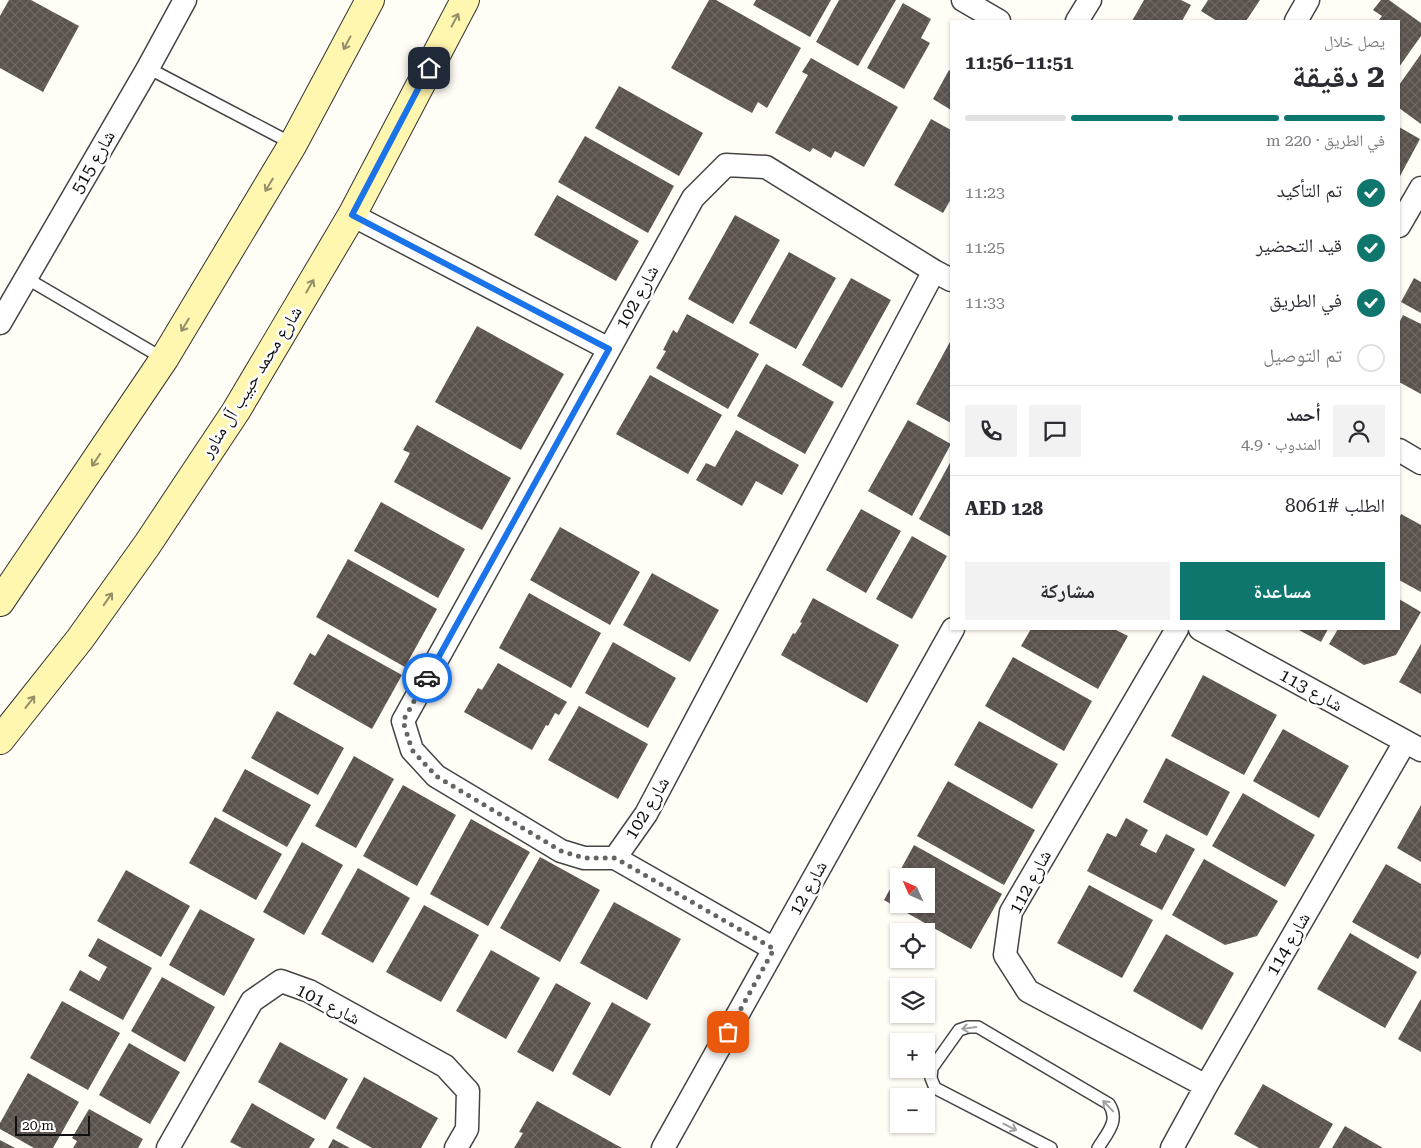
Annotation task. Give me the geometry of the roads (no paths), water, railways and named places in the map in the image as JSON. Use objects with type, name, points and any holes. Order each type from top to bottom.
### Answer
[{"type":"main road","points":[[0,602],[164,359],[293,144],[370,0]]},
{"type":"main road","name":"شارع محمد حبيب آل مناور","points":[[0,740],[80,639],[147,545],[236,411],[352,215],[465,0]]},
{"type":"street","name":"شارع 515","points":[[0,323],[148,68],[185,0]]},
{"type":"street","points":[[963,0],[997,20]]},
{"type":"street","points":[[1078,20],[1090,0]]},
{"type":"street","points":[[1297,20],[1308,0]]},
{"type":"street","name":"شارع 102","points":[[726,165],[766,167],[943,276],[646,814],[615,858],[584,858],[561,851],[436,776],[412,750],[403,721],[609,349],[693,198],[726,165]]},
{"type":"street","points":[[1400,224],[1421,188]]},
{"type":"street","points":[[352,215],[609,349]]},
{"type":"street","points":[[1400,451],[1421,462]]},
{"type":"street","name":"شارع 12","points":[[663,1148],[952,630]]},
{"type":"street","name":"شارع 112","points":[[1176,630],[1011,912],[1005,955],[1028,991],[1206,1086]]},
{"type":"street","name":"شارع 113","points":[[1202,630],[1413,746]]},
{"type":"street","name":"شارع 114","points":[[1172,1148],[1206,1086],[1413,746]]},
{"type":"street","points":[[615,858],[774,949]]},
{"type":"street","name":"شارع 101","points":[[168,1148],[252,1001],[282,981],[310,991],[445,1066],[468,1092],[467,1129],[456,1148]]},
{"type":"lane","points":[[148,68],[293,144]]},
{"type":"lane","points":[[26,278],[164,359]]},
{"type":"lane","points":[[1051,1148],[935,1088],[931,1078],[932,1068],[959,1030],[968,1027],[978,1027],[1110,1104],[1114,1112],[1114,1121],[1098,1148]]}]
